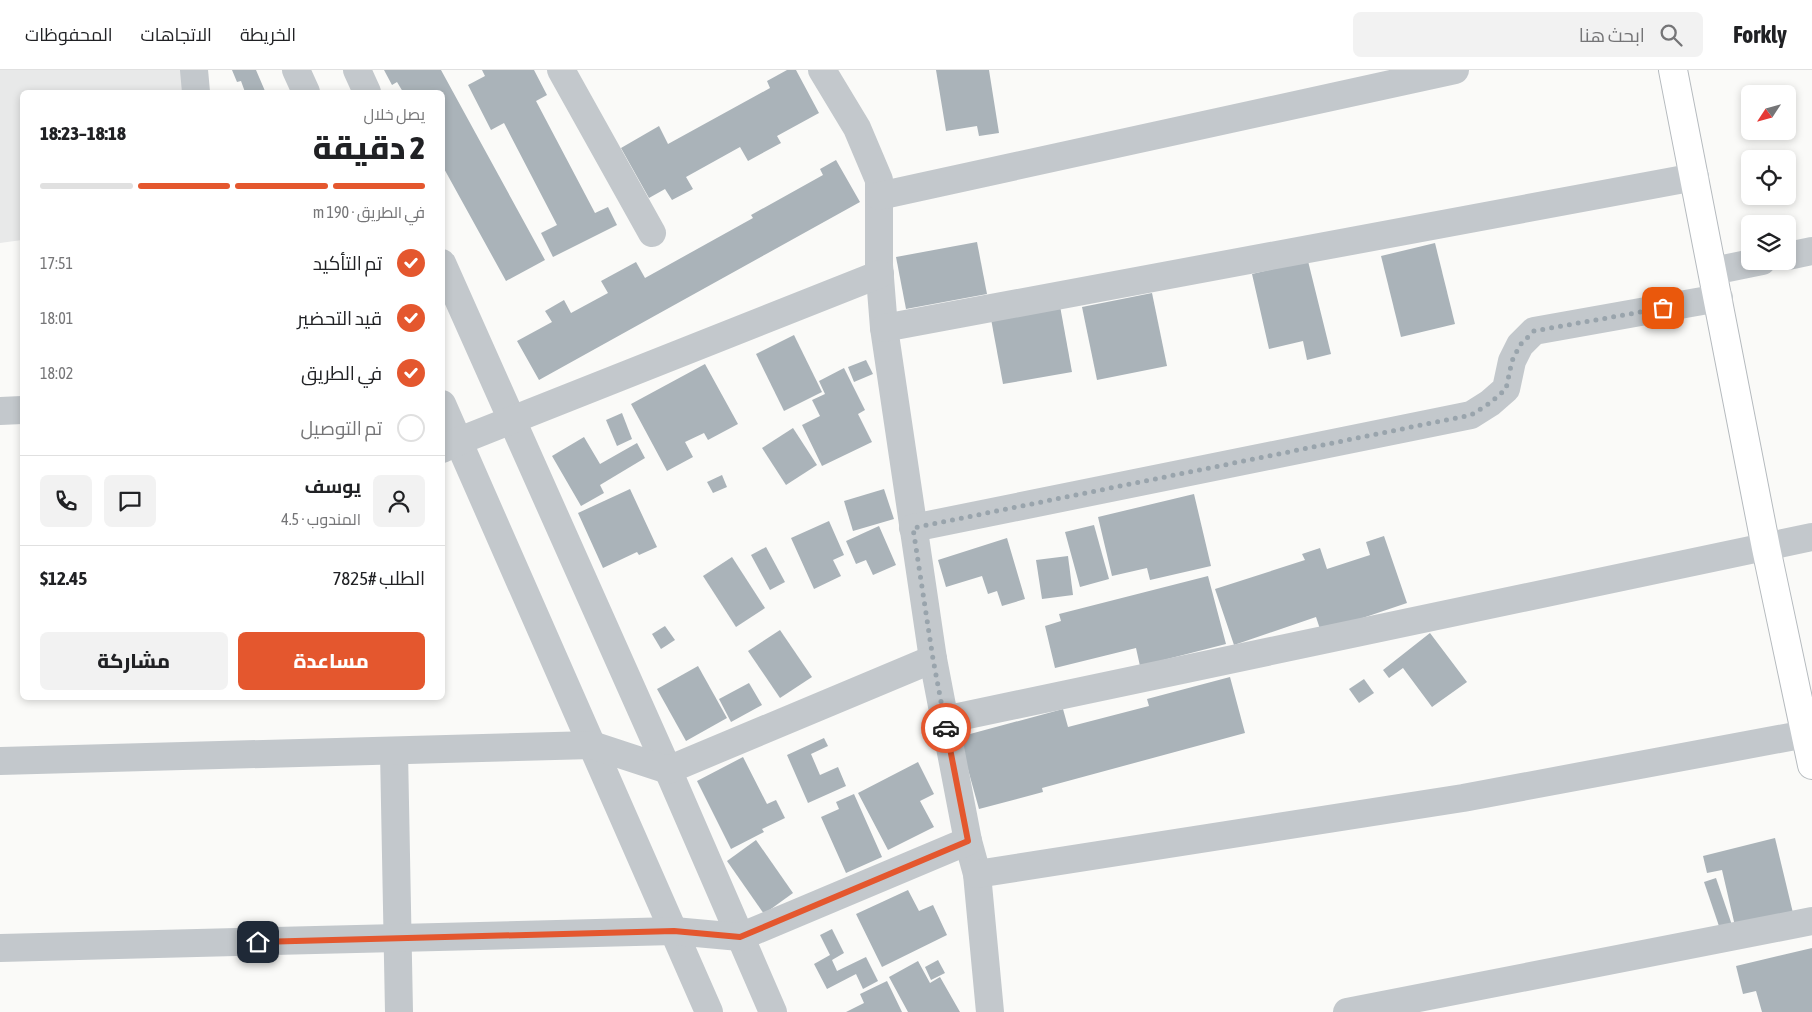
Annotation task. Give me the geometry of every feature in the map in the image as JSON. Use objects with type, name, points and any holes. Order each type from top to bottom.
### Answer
[{"type":"main road","points":[[1673,70],[1719,298],[1766,548],[1812,764]]},
{"type":"street","points":[[194,70],[196,90]]},
{"type":"street","points":[[296,70],[305,90]]},
{"type":"street","points":[[357,70],[366,90]]},
{"type":"street","points":[[560,70],[652,233]]},
{"type":"street","points":[[822,70],[857,128],[879,180],[880,274],[884,328],[933,659],[968,841],[977,874],[990,1012]]},
{"type":"street","points":[[879,196],[1456,70]]},
{"type":"street","points":[[884,328],[1695,177]]},
{"type":"street","points":[[1796,254],[1812,251]]},
{"type":"street","points":[[1713,271],[1741,265]]},
{"type":"street","points":[[445,270],[668,770],[773,1012]]},
{"type":"street","points":[[451,445],[880,274]]},
{"type":"street","points":[[913,528],[1471,415],[1490,403],[1506,389],[1512,361],[1520,345],[1534,331],[1719,298]]},
{"type":"street","points":[[0,411],[20,410]]},
{"type":"street","points":[[445,418],[451,445],[592,744],[709,1012]]},
{"type":"street","points":[[944,720],[1812,538]]},
{"type":"street","points":[[0,761],[592,744],[668,770],[933,659]]},
{"type":"street","points":[[977,874],[1462,798],[1806,734]]},
{"type":"street","points":[[394,751],[399,1012]]},
{"type":"street","points":[[0,948],[674,931],[740,937],[968,841]]},
{"type":"street","points":[[1347,1012],[1812,921]]},
{"type":"shaded area","points":[[0,70],[185,70],[188,90],[20,90],[20,240],[0,243]]},
{"type":"building","points":[[232,70],[256,70],[265,90],[244,90],[241,81],[237,82]]},
{"type":"building","points":[[384,70],[441,70],[545,260],[506,281],[445,170],[445,90],[402,90],[397,82],[392,85]]},
{"type":"building","points":[[482,70],[534,70],[547,95],[536,101],[595,213],[608,207],[617,225],[553,257],[541,233],[557,225],[504,123],[491,130],[468,85],[485,76]]},
{"type":"building","points":[[787,70],[796,70],[819,113],[777,136],[781,143],[748,161],[740,147],[686,177],[693,189],[672,200],[665,189],[649,198],[621,148],[659,126],[668,144],[770,88],[767,81]]},
{"type":"building","points":[[936,70],[989,70],[999,133],[979,136],[977,126],[946,131]]},
{"type":"building","points":[[836,160],[860,202],[539,380],[517,341],[552,322],[545,311],[564,300],[571,313],[608,293],[601,281],[636,262],[645,278],[753,218],[751,215],[823,175],[820,169]]},
{"type":"building","points":[[977,242],[987,294],[906,309],[896,257]]},
{"type":"building","points":[[1435,243],[1455,324],[1401,337],[1381,256]]},
{"type":"building","points":[[1308,261],[1331,354],[1307,360],[1303,341],[1269,349],[1252,274]]},
{"type":"building","points":[[1152,293],[1167,366],[1097,380],[1082,307]]},
{"type":"building","points":[[1060,306],[1072,372],[1003,384],[991,319]]},
{"type":"building","points":[[794,335],[822,392],[784,411],[756,354]]},
{"type":"building","points":[[866,360],[873,374],[854,382],[848,367]]},
{"type":"building","points":[[705,364],[738,424],[708,440],[704,433],[685,442],[693,457],[667,471],[631,404]]},
{"type":"building","points":[[844,368],[865,410],[858,414],[872,442],[822,466],[802,425],[820,416],[812,400],[825,394],[819,381]]},
{"type":"building","points":[[622,413],[632,439],[617,446],[606,420]]},
{"type":"building","points":[[793,428],[817,465],[786,485],[762,448]]},
{"type":"building","points":[[584,437],[600,464],[637,443],[645,458],[600,485],[604,493],[581,506],[552,456]]},
{"type":"building","points":[[722,475],[727,487],[713,493],[707,482]]},
{"type":"building","points":[[630,489],[657,547],[639,555],[637,552],[603,568],[578,513]]},
{"type":"building","points":[[884,489],[894,519],[853,531],[844,501]]},
{"type":"building","points":[[1194,494],[1211,566],[1150,580],[1147,568],[1112,576],[1098,517]]},
{"type":"building","points":[[829,521],[844,555],[833,560],[841,576],[814,589],[791,538]]},
{"type":"building","points":[[1094,525],[1109,579],[1080,587],[1065,532]]},
{"type":"building","points":[[879,526],[896,565],[873,575],[866,560],[856,564],[846,541]]},
{"type":"building","points":[[1384,536],[1407,603],[1321,632],[1316,617],[1234,645],[1215,589],[1305,560],[1302,554],[1320,548],[1327,569],[1370,555],[1366,542]]},
{"type":"building","points":[[1007,538],[1025,599],[1002,606],[997,591],[988,594],[982,576],[946,587],[938,560]]},
{"type":"building","points":[[766,547],[785,582],[770,590],[751,555]]},
{"type":"building","points":[[1068,556],[1073,595],[1042,599],[1036,560]]},
{"type":"building","points":[[732,557],[765,608],[736,627],[703,576]]},
{"type":"building","points":[[1208,576],[1226,644],[1140,666],[1136,648],[1055,668],[1045,626],[1061,621],[1059,614]]},
{"type":"building","points":[[665,626],[675,640],[661,649],[652,634]]},
{"type":"building","points":[[780,630],[812,677],[780,698],[748,651]]},
{"type":"building","points":[[1430,633],[1467,682],[1432,707],[1403,668],[1389,678],[1383,670]]},
{"type":"building","points":[[698,666],[727,718],[686,741],[657,689]]},
{"type":"building","points":[[1230,677],[1245,733],[1042,788],[1043,792],[979,809],[959,737],[1063,709],[1068,727],[1149,706],[1147,699]]},
{"type":"building","points":[[1364,679],[1374,693],[1359,703],[1349,689]]},
{"type":"building","points":[[749,683],[762,705],[731,722],[719,699]]},
{"type":"building","points":[[824,738],[828,746],[811,754],[820,775],[838,767],[846,786],[808,803],[787,755]]},
{"type":"building","points":[[743,757],[767,804],[776,800],[785,818],[762,829],[764,832],[731,849],[697,781]]},
{"type":"building","points":[[918,762],[934,794],[920,801],[934,827],[888,850],[858,793]]},
{"type":"building","points":[[854,794],[882,857],[846,873],[821,817],[839,809],[836,802]]},
{"type":"building","points":[[1775,838],[1793,913],[1735,926],[1722,870],[1707,873],[1703,856]]},
{"type":"building","points":[[756,840],[793,893],[764,914],[727,861]]},
{"type":"building","points":[[1716,878],[1733,928],[1721,932],[1704,882]]},
{"type":"building","points":[[908,890],[919,911],[933,905],[947,935],[882,967],[856,914]]},
{"type":"building","points":[[832,929],[844,953],[832,960],[837,971],[866,957],[878,981],[863,989],[856,974],[827,989],[814,964],[830,955],[820,935]]},
{"type":"building","points":[[1812,948],[1812,1012],[1762,1012],[1756,991],[1743,994],[1736,966]]},
{"type":"building","points":[[938,960],[945,973],[931,980],[925,967]]},
{"type":"building","points":[[918,961],[930,983],[940,977],[960,1012],[908,1012],[889,977]]},
{"type":"building","points":[[887,981],[902,1012],[846,1012],[864,1003],[860,994]]},
{"type":"way so far","points":[[946,728],[933,659],[913,528],[1471,415],[1490,403],[1506,389],[1512,361],[1520,345],[1534,331],[1663,308]]},
{"type":"route","points":[[258,942],[674,931],[740,937],[968,841],[946,728]]}]
